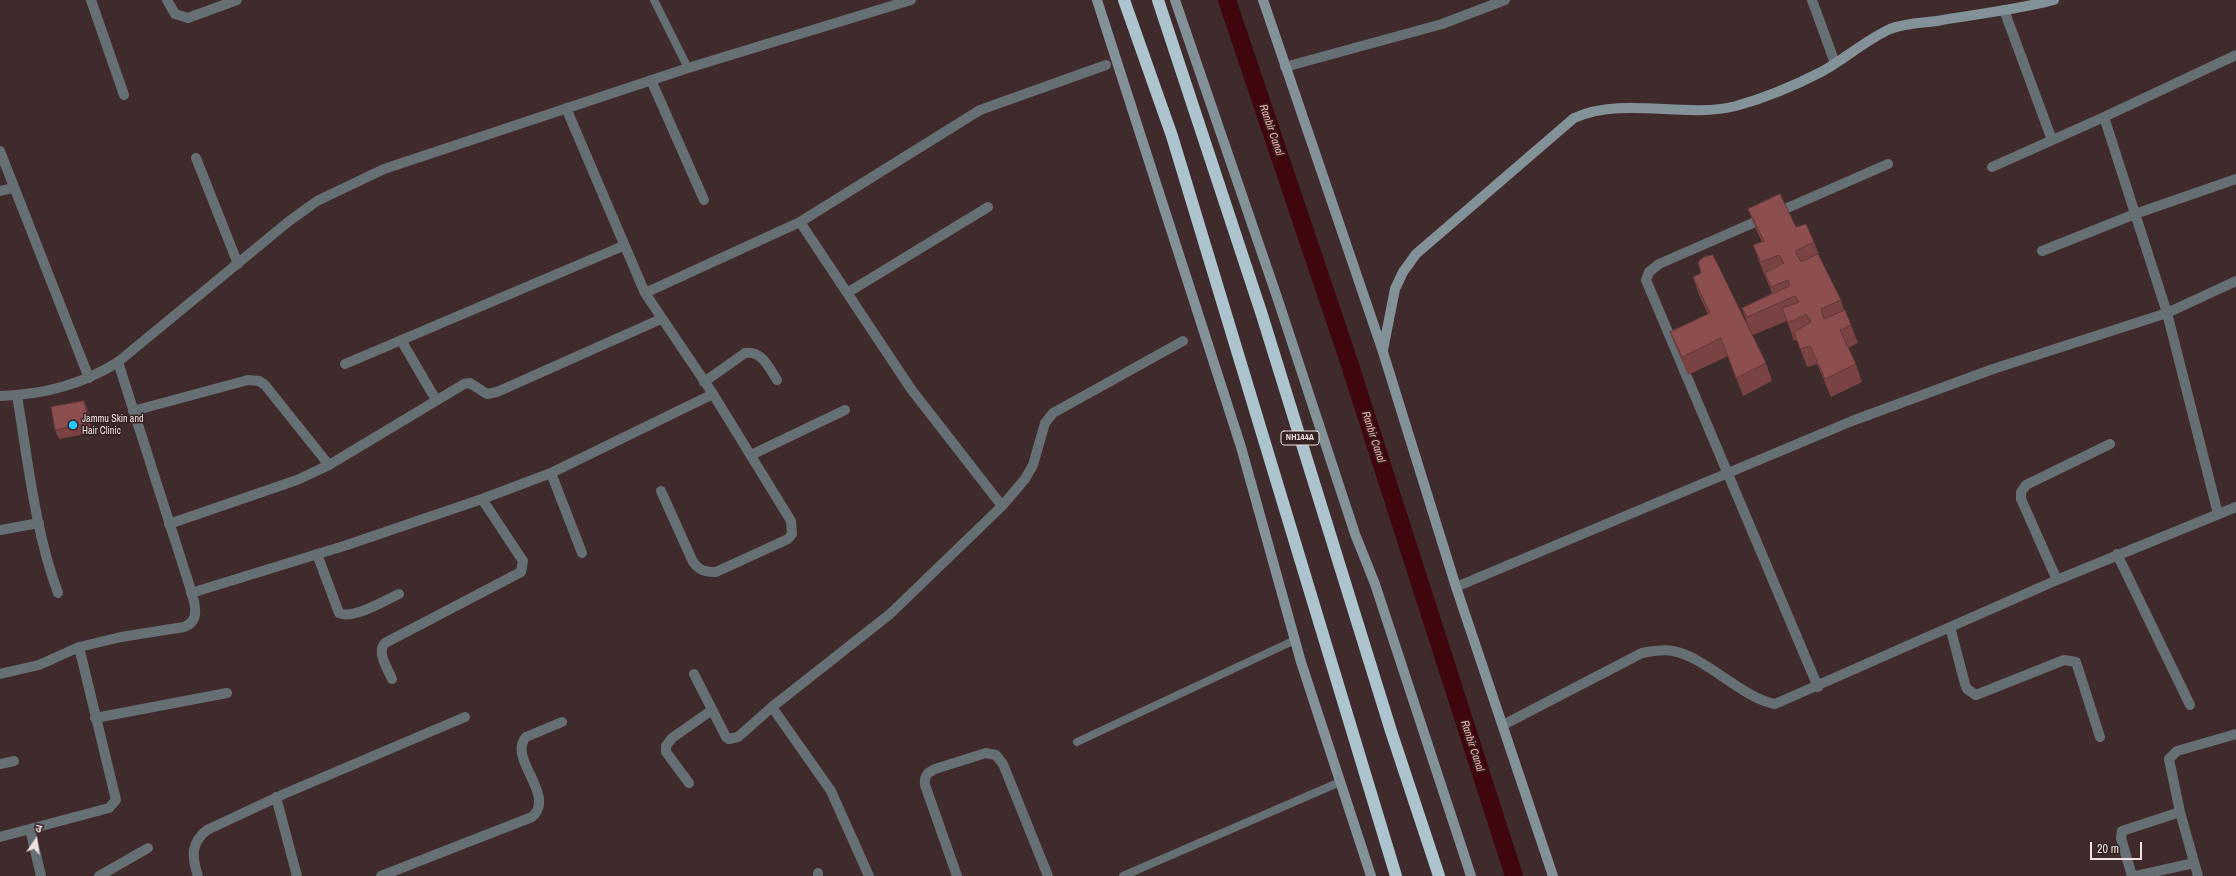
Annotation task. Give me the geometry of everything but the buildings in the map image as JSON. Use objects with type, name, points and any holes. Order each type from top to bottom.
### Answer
[{"type":"highway","points":[[1124,0],[1172,136],[1396,876]]},
{"type":"highway","name":"NH144A","points":[[1158,0],[1259,308],[1390,731],[1439,876]]},
{"type":"street","points":[[91,0],[124,95]]},
{"type":"street","points":[[167,0],[175,14],[188,18],[235,0]]},
{"type":"street","points":[[0,396],[16,396],[56,388],[89,378],[118,362],[317,201],[384,169],[688,68],[911,0]]},
{"type":"street","points":[[1097,0],[1241,447],[1295,640],[1371,876]]},
{"type":"street","points":[[1175,0],[1277,297],[1355,534],[1375,584],[1471,876]]},
{"type":"street","points":[[1263,0],[1382,352],[1456,587],[1553,876]]},
{"type":"street","points":[[1286,67],[1442,24],[1505,0]]},
{"type":"street","points":[[1812,0],[1835,63]]},
{"type":"street","points":[[1382,352],[1395,289],[1403,272],[1416,254],[1574,118],[1591,110],[1609,108],[1703,110],[1734,106],[1759,99],[1823,71],[1870,40],[1906,24],[2004,10],[2026,3],[2054,0]]},
{"type":"street","points":[[2004,10],[2052,140]]},
{"type":"street","points":[[1992,167],[2104,118],[2236,54]]},
{"type":"street","points":[[645,293],[800,222],[980,110],[1106,65]]},
{"type":"street","points":[[651,80],[704,200]]},
{"type":"street","points":[[566,108],[623,246],[645,293],[661,319],[713,394],[791,521],[792,534],[788,540],[716,572],[705,572],[698,569],[693,562],[661,491]]},
{"type":"street","points":[[2104,118],[2167,313],[2218,514]]},
{"type":"street","points":[[0,151],[13,188],[89,378]]},
{"type":"street","points":[[196,158],[238,264]]},
{"type":"street","points":[[1818,687],[1729,473],[1648,288],[1647,275],[1659,264],[1888,164]]},
{"type":"street","points":[[2042,251],[2135,214],[2236,179]]},
{"type":"street","points":[[0,191],[13,188]]},
{"type":"street","points":[[846,293],[988,206]]},
{"type":"street","points":[[800,222],[911,389],[1002,506]]},
{"type":"street","points":[[345,364],[623,246]]},
{"type":"street","points":[[1456,587],[1852,421],[1993,369],[2167,313],[2236,281]]},
{"type":"street","points":[[169,524],[297,480],[329,465],[436,400],[467,383],[487,394],[497,392],[661,319]]},
{"type":"street","points":[[401,340],[436,400]]},
{"type":"street","points":[[694,674],[726,737],[729,739],[738,737],[772,707],[890,614],[1002,506],[1026,480],[1033,465],[1045,423],[1053,414],[1183,342]]},
{"type":"street","points":[[704,382],[745,353],[751,352],[762,357],[777,380]]},
{"type":"street","points":[[0,674],[39,665],[78,647],[189,625],[195,618],[196,612],[191,593],[118,362]]},
{"type":"street","points":[[133,411],[248,380],[260,381],[265,385],[329,465]]},
{"type":"street","points":[[191,593],[317,554],[482,499],[551,473],[713,394]]},
{"type":"street","points":[[16,396],[39,523],[52,576],[58,593]]},
{"type":"street","points":[[750,455],[845,410]]},
{"type":"street","points":[[2057,580],[2021,499],[2021,492],[2026,485],[2110,444]]},
{"type":"street","points":[[551,473],[582,553]]},
{"type":"street","points":[[392,678],[381,649],[385,643],[521,572],[523,560],[482,499]]},
{"type":"street","points":[[1503,725],[1642,653],[1658,650],[1673,651],[1691,658],[1766,702],[1776,704],[1818,687],[2117,554],[2236,507]]},
{"type":"street","points":[[0,530],[39,523]]},
{"type":"street","points":[[317,554],[339,613],[343,615],[353,615],[399,594]]},
{"type":"street","points":[[2117,554],[2190,705]]},
{"type":"street","points":[[1950,628],[1965,684],[1967,689],[1976,695],[2064,660],[2076,662],[2100,738]]},
{"type":"street","points":[[0,837],[109,808],[113,805],[116,796],[78,647]]},
{"type":"street","points":[[95,718],[227,693]]},
{"type":"street","points":[[772,707],[831,790],[870,876]]},
{"type":"street","points":[[689,783],[666,752],[666,746],[672,738],[712,710]]},
{"type":"street","points":[[198,876],[193,859],[194,848],[201,835],[276,798],[465,717]]},
{"type":"street","points":[[387,875],[497,832],[532,817],[538,812],[540,801],[522,751],[522,741],[526,737],[562,722]]},
{"type":"street","points":[[2198,876],[2180,812],[2169,764],[2171,755],[2177,751],[2236,734]]},
{"type":"street","points":[[958,876],[925,785],[925,778],[928,773],[935,769],[986,753],[996,755],[1003,764],[1048,876]]},
{"type":"street","points":[[0,764],[14,761]]},
{"type":"street","points":[[276,798],[297,876]]},
{"type":"street","points":[[2132,876],[2121,838],[2122,832],[2180,812]]},
{"type":"street","points":[[30,829],[42,876]]},
{"type":"street","points":[[99,876],[148,848]]},
{"type":"street","points":[[2136,876],[2194,863]]},
{"type":"lane","points":[[654,0],[688,68]]},
{"type":"lane","points":[[1077,742],[1295,640]]},
{"type":"lane","points":[[1122,876],[1340,782]]},
{"type":"waterway","name":"Ranbir Canal","points":[[1227,0],[1347,356],[1514,876]]},
{"type":"place","name":"Jammu Skin and Hair Clinic","points":[[73,425]]}]
